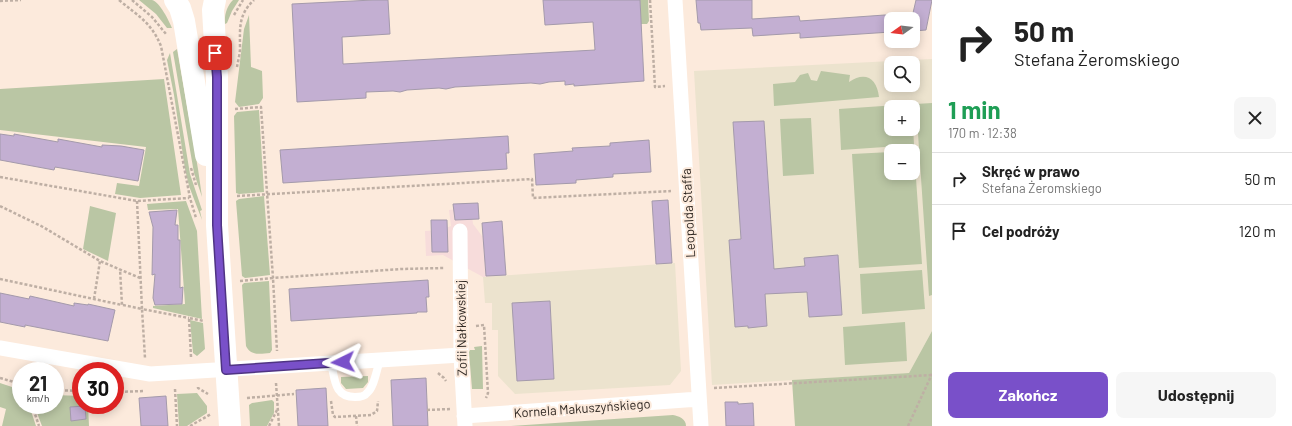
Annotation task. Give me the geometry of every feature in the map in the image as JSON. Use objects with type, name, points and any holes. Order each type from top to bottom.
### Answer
[{"type":"main road","points":[[175,0],[188,4],[202,3],[211,0]]},
{"type":"main road","points":[[175,0],[180,8],[184,21],[217,225]]},
{"type":"main road","points":[[214,0],[212,10],[217,77],[217,225],[230,426]]},
{"type":"street","name":"Leopolda Staffa","points":[[675,0],[701,426]]},
{"type":"street","name":"Zofii Nałkowskiej","points":[[460,231],[460,417]]},
{"type":"street","points":[[0,348],[150,374],[461,355]]},
{"type":"street","name":"Kornela Makuszyńskiego","points":[[460,417],[699,399]]},
{"type":"lane","points":[[331,363],[336,386],[341,394],[349,397],[367,394],[372,386],[380,360]]},
{"type":"path","points":[[0,1],[21,0]]},
{"type":"path","points":[[119,0],[149,25],[161,46],[190,198],[196,218]]},
{"type":"path","points":[[132,0],[152,17],[165,33]]},
{"type":"path","points":[[232,20],[243,0]]},
{"type":"path","points":[[650,0],[655,87],[668,86]]},
{"type":"path","points":[[231,110],[261,106],[277,355]]},
{"type":"path","points":[[0,177],[137,201],[190,198]]},
{"type":"path","points":[[234,196],[532,179],[533,198],[675,190]]},
{"type":"path","points":[[137,201],[145,358]]},
{"type":"path","points":[[0,206],[43,227],[100,261],[140,278]]},
{"type":"path","points":[[94,299],[100,261]]},
{"type":"path","points":[[239,281],[401,269],[449,268]]},
{"type":"path","points":[[120,269],[122,305]]},
{"type":"path","points":[[0,279],[204,321]]},
{"type":"path","points":[[204,314],[205,328]]},
{"type":"path","points":[[189,318],[191,359]]},
{"type":"path","points":[[709,388],[932,374]]},
{"type":"path","points":[[908,426],[910,417],[932,374]]},
{"type":"path","points":[[0,378],[12,381]]},
{"type":"path","points":[[276,378],[279,426]]},
{"type":"path","points":[[198,380],[198,388],[210,396]]},
{"type":"path","points":[[175,389],[177,426]]},
{"type":"path","points":[[242,398],[294,394]]},
{"type":"path","points":[[269,426],[278,409]]},
{"type":"path","points":[[427,410],[460,417]]},
{"type":"path","points":[[190,426],[212,413]]},
{"type":"path","points":[[35,414],[39,426]]},
{"type":"path","points":[[356,416],[357,426]]},
{"type":"shaded area","points":[[932,59],[932,331],[909,373],[712,385],[694,71],[884,61],[884,92],[920,92],[920,60]]},
{"type":"shaded area","points":[[471,208],[473,224],[482,236],[504,236],[505,277],[483,277],[443,255],[426,256],[425,231],[441,230],[451,226],[449,210]]},
{"type":"shaded area","points":[[675,263],[681,371],[670,385],[515,394],[498,376],[498,330],[492,330],[492,303],[485,303],[483,277]]},
{"type":"green space","points":[[139,0],[155,1],[164,12],[172,28],[167,28],[156,14]]},
{"type":"green space","points":[[233,0],[239,0],[227,23],[225,24],[226,11]]},
{"type":"green space","points":[[640,0],[648,0],[649,21],[647,24],[641,24]]},
{"type":"green space","points":[[249,15],[251,67],[262,71],[263,98],[259,104],[239,107],[235,102],[244,29]]},
{"type":"green space","points":[[177,49],[202,197],[194,173],[173,52]]},
{"type":"green space","points":[[170,53],[190,174],[202,210],[200,211],[202,220],[189,186],[185,169],[174,95],[167,60]]},
{"type":"green space","points":[[821,71],[850,75],[849,82],[860,77],[869,78],[876,85],[879,97],[774,106],[773,84],[795,82],[800,75],[808,73],[811,80],[817,81]]},
{"type":"green space","points":[[164,79],[181,195],[140,198],[115,194],[117,183],[139,186],[146,147],[0,130],[0,89]]},
{"type":"green space","points":[[932,103],[932,295],[929,296],[920,144],[919,144],[918,136],[920,136],[920,104]]},
{"type":"green space","points":[[884,106],[884,136],[914,136],[914,144],[884,144],[884,147],[841,150],[839,109]]},
{"type":"green space","points":[[259,110],[264,192],[239,194],[236,193],[234,116],[237,112]]},
{"type":"green space","points":[[811,118],[814,174],[783,176],[780,119]]},
{"type":"green space","points":[[884,152],[884,180],[916,180],[922,264],[859,268],[852,154]]},
{"type":"green space","points":[[264,196],[270,275],[245,278],[242,276],[236,201],[239,199]]},
{"type":"green space","points":[[186,201],[197,231],[202,319],[153,308],[153,306],[185,304],[178,209],[148,210],[147,204]]},
{"type":"green space","points":[[90,206],[116,213],[108,261],[83,249]]},
{"type":"green space","points":[[922,270],[925,309],[862,314],[860,274]]},
{"type":"green space","points":[[269,281],[272,350],[270,353],[256,354],[250,351],[246,346],[242,285],[244,283]]},
{"type":"green space","points":[[190,320],[203,323],[205,349],[197,356],[193,353]]},
{"type":"green space","points":[[905,322],[907,361],[845,365],[843,327]]},
{"type":"green space","points":[[932,331],[932,426],[795,426],[792,380],[909,373]]},
{"type":"green space","points":[[482,346],[483,389],[472,389],[469,352],[470,350],[475,350],[474,347]]},
{"type":"green space","points":[[368,376],[368,382],[363,388],[346,389],[341,383],[341,377]]},
{"type":"green space","points":[[0,383],[12,387],[12,414],[32,414],[36,426],[2,426],[6,409],[0,407]]},
{"type":"green space","points":[[197,393],[207,406],[207,413],[187,426],[179,426],[177,394]]},
{"type":"green space","points":[[64,395],[72,396],[72,414],[88,414],[89,426],[42,426],[37,414],[64,414]]},
{"type":"green space","points":[[272,400],[274,402],[274,413],[267,426],[250,426],[249,405],[252,403]]},
{"type":"green space","points":[[673,415],[682,418],[685,421],[686,426],[511,426]]},
{"type":"building","points":[[388,0],[390,34],[342,37],[343,64],[595,50],[593,22],[545,25],[543,0],[640,0],[644,81],[574,86],[574,84],[565,85],[565,81],[540,84],[531,83],[407,90],[400,92],[366,92],[366,98],[297,102],[292,4]]},
{"type":"building","points":[[696,0],[752,0],[752,19],[799,16],[800,21],[884,15],[884,32],[800,38],[800,33],[753,36],[752,28],[701,30],[700,23],[698,23]]},
{"type":"building","points":[[916,0],[932,0],[926,30],[920,30],[920,12],[913,12]]},
{"type":"building","points":[[764,121],[774,269],[805,266],[804,258],[838,255],[842,315],[809,317],[807,292],[765,294],[767,326],[748,328],[748,326],[735,327],[729,240],[741,239],[733,122]]},
{"type":"building","points":[[0,134],[14,136],[14,134],[58,142],[58,139],[102,147],[102,145],[121,146],[144,150],[138,181],[55,167],[54,170],[0,160]]},
{"type":"building","points":[[508,136],[509,153],[506,153],[507,169],[283,183],[280,150]]},
{"type":"building","points":[[649,140],[651,172],[613,174],[613,177],[576,180],[576,183],[536,185],[534,154],[573,151],[572,148],[610,146],[610,143]]},
{"type":"building","points":[[668,200],[672,263],[656,264],[652,201]]},
{"type":"building","points":[[478,203],[479,219],[455,220],[453,204]]},
{"type":"building","points":[[177,210],[175,225],[178,225],[178,240],[180,240],[180,288],[183,287],[182,304],[155,305],[153,298],[155,274],[152,275],[153,227],[149,212]]},
{"type":"building","points":[[431,220],[447,220],[448,252],[432,252]]},
{"type":"building","points":[[502,221],[506,275],[486,276],[482,223]]},
{"type":"building","points":[[428,280],[429,297],[426,297],[427,312],[291,321],[289,289]]},
{"type":"building","points":[[0,293],[29,299],[30,296],[74,306],[74,303],[88,304],[115,310],[108,341],[25,325],[25,327],[0,322]]},
{"type":"building","points":[[550,301],[554,379],[517,381],[512,303]]},
{"type":"building","points":[[426,378],[428,426],[393,426],[391,380]]},
{"type":"building","points":[[326,388],[328,426],[298,426],[296,390]]},
{"type":"building","points":[[166,396],[168,426],[141,426],[139,398]]},
{"type":"building","points":[[725,402],[738,402],[738,404],[753,403],[754,426],[726,426]]},
{"type":"building","points":[[70,407],[72,407],[72,414],[86,414],[86,419],[71,421]]},
{"type":"route","points":[[215,53],[217,77],[217,225],[226,370],[343,362]]}]
